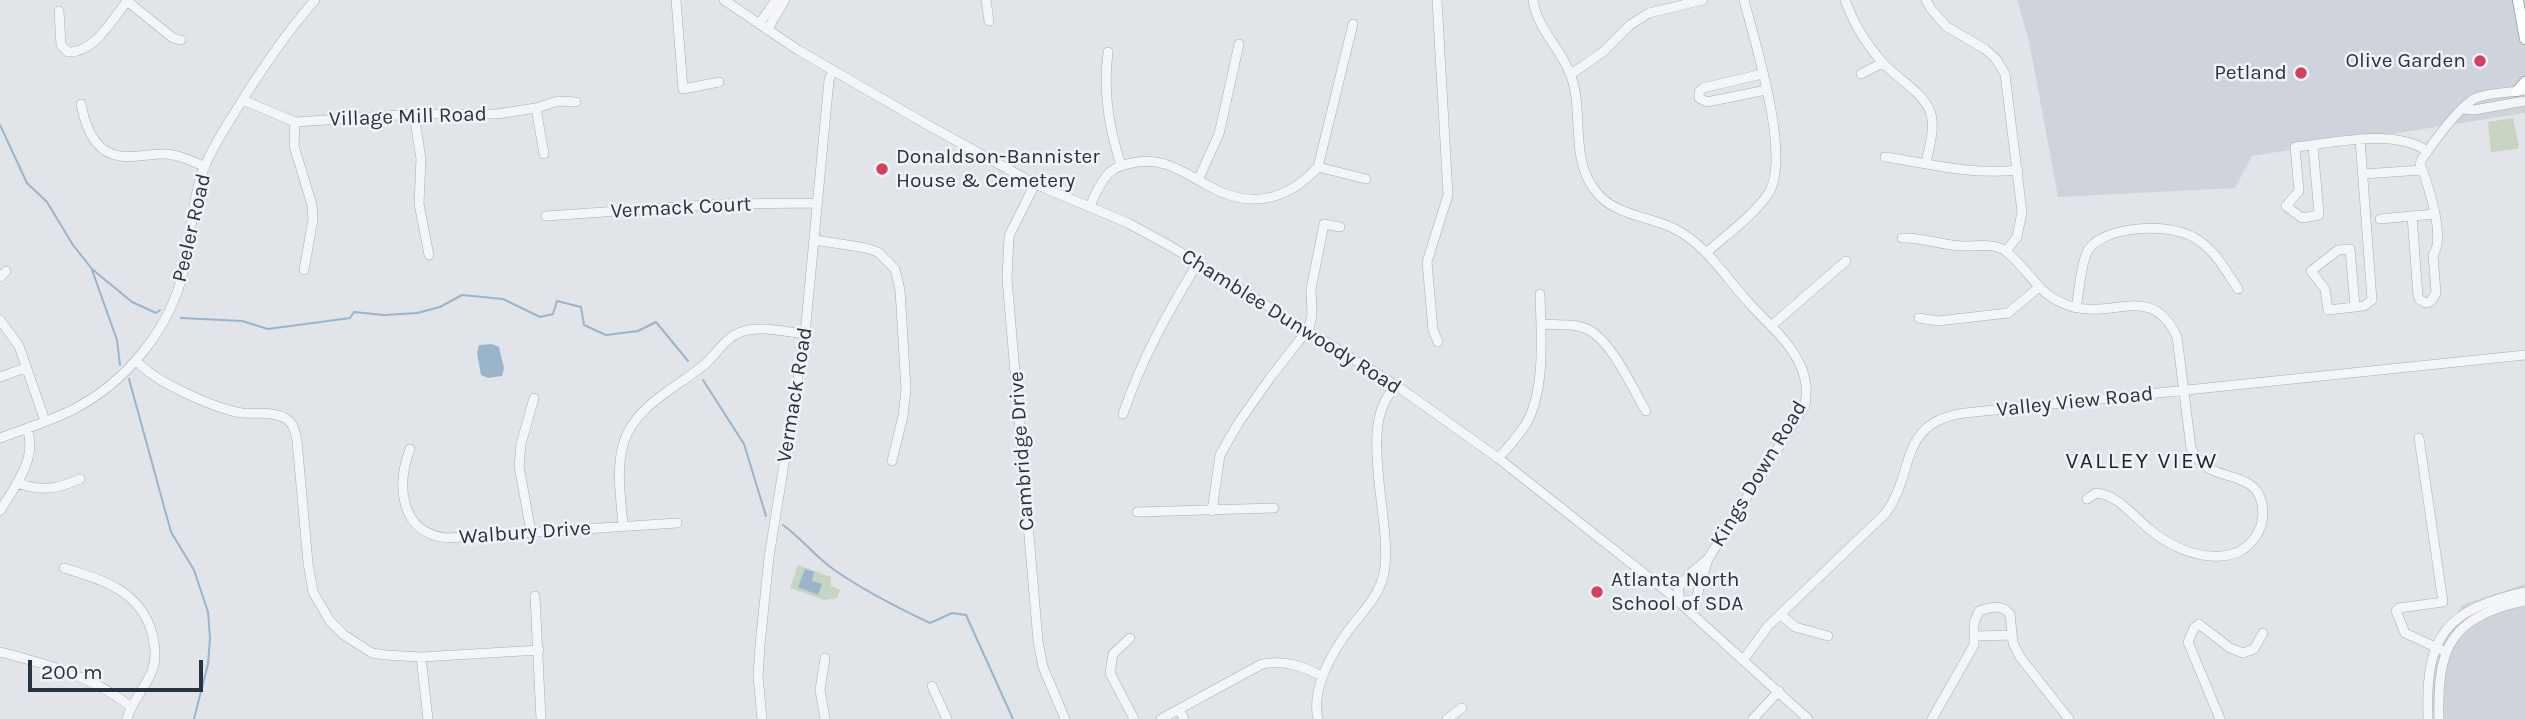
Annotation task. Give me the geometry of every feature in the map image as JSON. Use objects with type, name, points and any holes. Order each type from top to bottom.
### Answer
[{"type":"main road","points":[[2518,0],[2525,39]]},
{"type":"street","name":"Peeler Road","points":[[0,438],[74,409],[114,382],[136,360],[164,320],[180,286],[194,201],[205,167],[243,100],[283,40],[315,0]]},
{"type":"street","points":[[676,0],[683,89],[719,82]]},
{"type":"street","name":"Chamblee Dunwoody Road","points":[[724,0],[833,71],[1035,184],[1134,227],[1397,386],[1498,458],[1680,602],[1808,719]]},
{"type":"street","points":[[763,27],[776,0]]},
{"type":"street","points":[[763,27],[785,0]]},
{"type":"street","points":[[986,0],[989,21]]},
{"type":"street","points":[[1437,0],[1448,195],[1427,262],[1433,330],[1438,342]]},
{"type":"street","name":"Kings Down Road","points":[[1533,0],[1536,17],[1571,74],[1578,107],[1580,153],[1594,190],[1621,212],[1674,228],[1706,253],[1785,339],[1801,366],[1807,390],[1805,405],[1708,559],[1696,599],[1680,602],[1678,588],[1708,559]]},
{"type":"street","points":[[1571,74],[1603,52],[1630,25],[1649,13],[1703,0]]},
{"type":"street","points":[[1706,253],[1762,202],[1770,191],[1777,167],[1777,151],[1766,90],[1744,0]]},
{"type":"street","points":[[1845,0],[1867,42],[1882,62],[1925,103],[1931,115],[1932,133],[1926,163]]},
{"type":"street","points":[[1926,0],[1947,27],[1985,49],[1996,59],[2005,74],[2022,212],[2017,237],[2006,251]]},
{"type":"street","points":[[60,10],[61,45],[68,52],[87,48],[127,1],[173,38],[181,40]]},
{"type":"street","points":[[1090,206],[1110,171],[1121,165],[1144,160],[1163,162],[1226,194],[1264,199],[1290,191],[1305,182],[1318,167],[1353,24]]},
{"type":"street","points":[[1198,180],[1219,134],[1239,44]]},
{"type":"street","points":[[1108,52],[1106,70],[1110,134],[1121,165]]},
{"type":"street","points":[[1861,74],[1882,62]]},
{"type":"street","name":"Vermack Road","points":[[762,719],[758,676],[765,595],[805,334],[829,80],[833,71]]},
{"type":"street","points":[[1762,74],[1703,88],[1699,92],[1699,98],[1706,102],[1766,90]]},
{"type":"street","points":[[2412,216],[2418,296],[2426,303],[2431,302],[2436,293],[2433,255],[2438,249],[2435,214],[2422,170],[2422,159],[2464,109],[2477,98],[2523,88]]},
{"type":"street","name":"Village Mill Road","points":[[243,100],[295,122],[414,114],[497,114],[536,108],[558,101],[576,102]]},
{"type":"street","points":[[2464,109],[2474,110],[2525,101]]},
{"type":"street","points":[[81,104],[88,132],[108,152],[118,156],[165,154],[205,167]]},
{"type":"street","points":[[536,108],[544,153]]},
{"type":"street","points":[[414,114],[421,159],[419,204],[429,255]]},
{"type":"street","points":[[295,122],[294,146],[312,205],[313,219],[304,270]]},
{"type":"street","points":[[2313,145],[2319,215],[2302,218],[2286,206],[2299,191],[2295,147],[2360,139],[2412,141],[2427,151]]},
{"type":"street","points":[[2355,307],[2350,249],[2338,250],[2311,271],[2325,289],[2328,310],[2355,307],[2369,304],[2374,296],[2360,139]]},
{"type":"street","points":[[1885,157],[1960,171],[1988,173],[2018,170]]},
{"type":"street","points":[[1318,167],[1366,179]]},
{"type":"street","points":[[2363,174],[2422,170]]},
{"type":"street","name":"Cambridge Drive","points":[[1035,184],[1009,236],[1007,279],[1038,641],[1043,667],[1065,719]]},
{"type":"street","name":"Vermack Court","points":[[546,216],[721,204],[817,203]]},
{"type":"street","points":[[2380,219],[2435,214]]},
{"type":"street","points":[[1212,511],[1220,456],[1239,422],[1309,328],[1312,315],[1311,289],[1324,224],[1340,227]]},
{"type":"street","points":[[2076,308],[2086,253],[2095,241],[2108,234],[2127,230],[2166,229],[2194,237],[2217,258],[2238,289]]},
{"type":"street","points":[[1902,238],[1915,237],[1961,246],[1993,246],[2006,251],[2038,288],[2057,301],[2076,308],[2143,305],[2158,311],[2170,323],[2176,337],[2191,448],[2197,459],[2210,469],[2245,482],[2258,491],[2263,517],[2260,530],[2248,547],[2231,555],[2209,557],[2192,554],[2159,537],[2116,500],[2103,493],[2096,493],[2087,499]]},
{"type":"street","points":[[815,240],[878,252],[895,269],[898,278],[906,389],[903,416],[892,461]]},
{"type":"street","points":[[1771,326],[1846,261]]},
{"type":"street","points":[[1123,414],[1139,367],[1154,335],[1197,264]]},
{"type":"street","points":[[1919,318],[1938,321],[2008,313],[2038,288]]},
{"type":"street","points":[[1498,458],[1526,423],[1535,402],[1538,389],[1540,294]]},
{"type":"street","points":[[0,320],[19,346],[45,421]]},
{"type":"street","points":[[1541,324],[1578,327],[1589,330],[1601,339],[1646,411]]},
{"type":"street","points":[[623,526],[620,467],[623,444],[635,420],[656,399],[684,382],[709,361],[719,347],[733,336],[752,330],[805,334]]},
{"type":"street","name":"Valley View Road","points":[[1744,659],[1762,632],[1886,513],[1896,495],[1919,435],[1933,422],[1965,414],[2525,355]]},
{"type":"street","points":[[136,360],[178,389],[205,402],[243,413],[284,417],[292,423],[297,441],[313,592],[319,606],[344,635],[372,653],[421,657],[539,649]]},
{"type":"street","points":[[0,377],[25,368]]},
{"type":"street","points":[[1318,719],[1315,708],[1316,693],[1322,677],[1347,632],[1374,598],[1383,574],[1384,537],[1377,436],[1380,417],[1390,392],[1397,386]]},
{"type":"street","points":[[531,532],[519,466],[521,444],[534,398]]},
{"type":"street","points":[[0,511],[17,483],[30,451],[31,439],[27,428]]},
{"type":"street","points":[[2418,438],[2443,601],[2396,611],[2405,633],[2446,652]]},
{"type":"street","name":"Walbury Drive","points":[[410,449],[403,467],[409,517],[418,529],[434,537],[677,523]]},
{"type":"street","points":[[17,483],[36,490],[58,488],[80,479]]},
{"type":"street","points":[[1137,512],[1274,508]]},
{"type":"street","points":[[64,569],[106,581],[135,600],[145,614],[155,646],[155,658],[127,719]]},
{"type":"street","points":[[2428,719],[2427,692],[2434,648],[2448,627],[2469,611],[2491,601],[2525,592]]},
{"type":"street","points":[[535,596],[541,719]]},
{"type":"street","points":[[2439,719],[2441,673],[2446,652],[2464,626],[2477,616],[2525,601]]},
{"type":"street","points":[[1932,719],[1974,645],[1974,623],[1979,611],[1995,607],[2010,614],[2013,643],[2069,719]]},
{"type":"street","points":[[1780,614],[1795,627],[1828,636]]},
{"type":"street","points":[[2220,719],[2188,642],[2194,628],[2199,624],[2230,648],[2243,653],[2254,649],[2263,633]]},
{"type":"street","points":[[1975,636],[2012,635]]},
{"type":"street","points":[[1130,638],[1113,654],[1110,673],[1134,719]]},
{"type":"street","points":[[0,652],[50,665],[100,686],[131,707]]},
{"type":"street","points":[[421,657],[428,719]]},
{"type":"street","points":[[825,658],[820,690],[825,719]]},
{"type":"street","points":[[1161,719],[1262,664],[1274,662],[1300,665],[1322,677]]},
{"type":"street","points":[[932,686],[947,719]]},
{"type":"street","points":[[1753,719],[1779,691]]},
{"type":"street","points":[[1447,719],[1462,708]]},
{"type":"street","points":[[1179,709],[1184,719]]},
{"type":"shaded area","points":[[2017,0],[2525,0],[2525,113],[2252,156],[2235,188],[2058,197],[2029,41]]},
{"type":"shaded area","points":[[2525,584],[2525,719],[2426,719],[2435,657],[2462,605]]},
{"type":"green space","points":[[2513,118],[2519,147],[2491,152],[2488,122]]},
{"type":"green space","points":[[798,565],[831,577],[831,586],[840,590],[837,598],[824,600],[790,588]]},
{"type":"water","points":[[492,344],[499,347],[504,368],[502,376],[488,378],[481,375],[477,354],[479,345]]},
{"type":"water","points":[[805,569],[814,572],[812,581],[822,584],[818,595],[798,587]]},
{"type":"waterway","points":[[0,125],[27,183],[47,202],[73,245],[92,269],[132,302],[156,313],[160,310]]},
{"type":"waterway","points":[[92,270],[117,340],[120,365]]},
{"type":"waterway","points":[[181,318],[242,321],[268,329],[350,318],[354,312],[384,315],[417,313],[440,307],[462,295],[503,299],[540,317],[553,314],[557,301],[581,307],[584,325],[606,335],[638,331],[656,322],[688,361]]},
{"type":"waterway","points":[[129,379],[171,532],[194,570],[208,612],[208,664],[194,719]]},
{"type":"waterway","points":[[703,380],[744,444],[766,516]]},
{"type":"waterway","points":[[783,525],[833,569],[868,592],[905,611],[930,623],[952,613],[966,615],[1013,719]]},
{"type":"place","name":"Olive Garden","points":[[2480,61]]},
{"type":"place","name":"Petland","points":[[2301,73]]},
{"type":"place","name":"Donaldson-Bannister House & Cemetery","points":[[882,169]]},
{"type":"place","name":"Atlanta North School of SDA","points":[[1597,592]]},
{"type":"district","name":"VALLEY VIEW","points":[[2142,461]]}]
